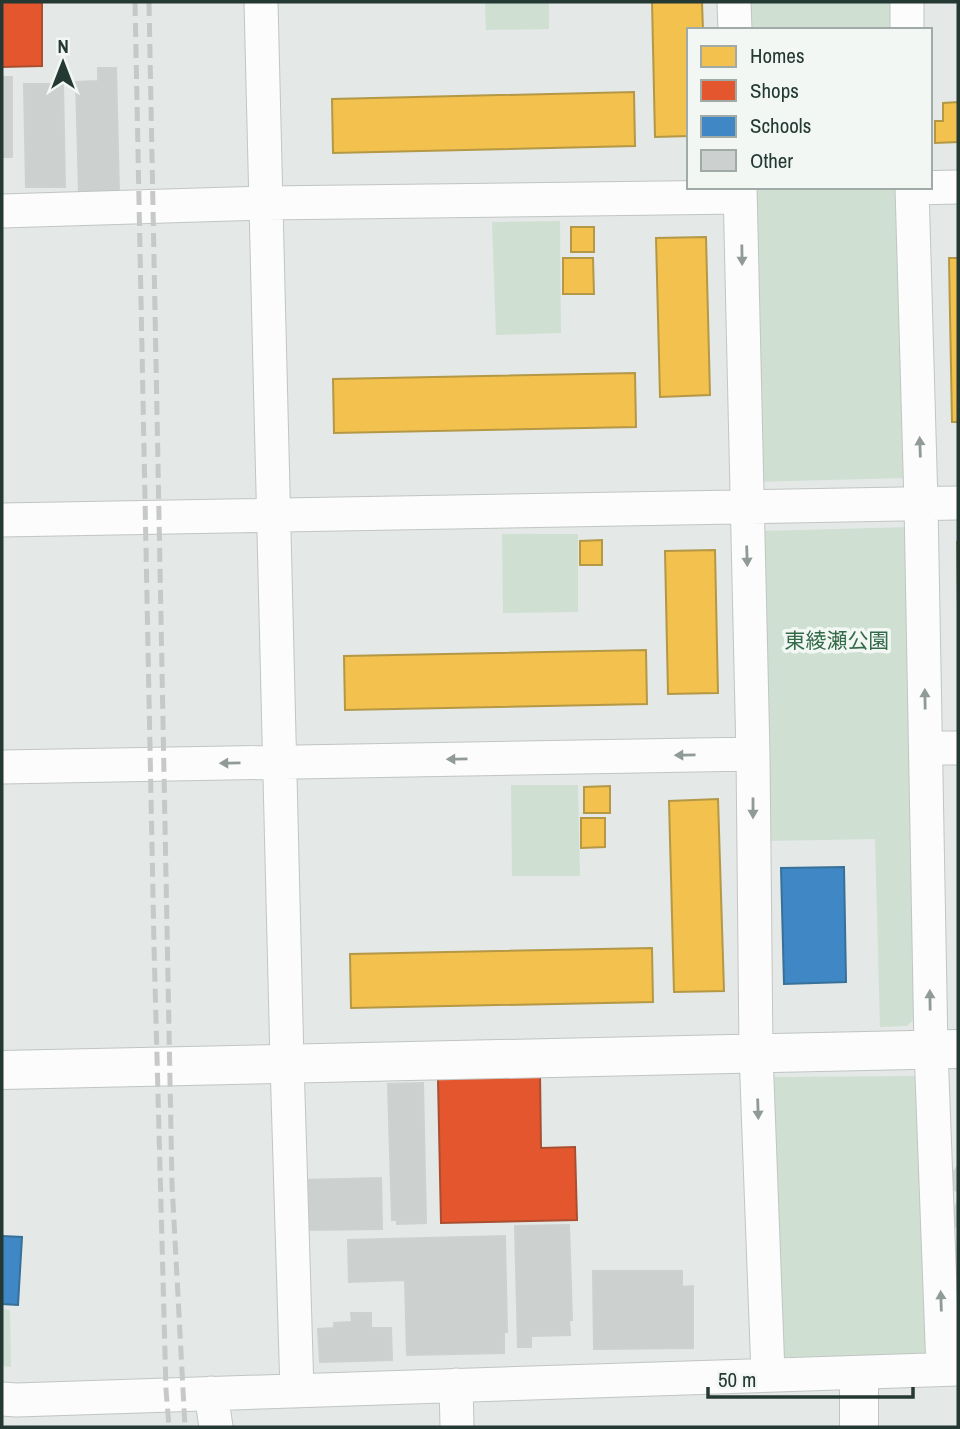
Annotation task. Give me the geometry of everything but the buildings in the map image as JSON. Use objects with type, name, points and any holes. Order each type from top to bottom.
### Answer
[{"type":"street","points":[[261,2],[297,1391]]},
{"type":"street","points":[[734,2],[735,28]]},
{"type":"street","points":[[907,2],[907,28]]},
{"type":"street","points":[[932,188],[958,187]]},
{"type":"street","points":[[12,1409],[211,1393],[768,1374],[859,1377],[951,1369],[942,748],[921,504],[912,189]]},
{"type":"street","points":[[2,211],[740,192],[753,754],[756,1053],[768,1374]]},
{"type":"street","points":[[2,520],[958,503]]},
{"type":"street","points":[[2,767],[753,754]]},
{"type":"street","points":[[2,1070],[945,1049]]},
{"type":"street","points":[[859,1377],[859,1427]]},
{"type":"street","points":[[456,1385],[457,1427]]},
{"type":"street","points":[[211,1393],[216,1427]]},
{"type":"green space","points":[[485,2],[549,2],[549,29],[486,30]]},
{"type":"green space","points":[[747,2],[896,2],[896,28],[747,28]]},
{"type":"green space","points":[[751,189],[900,189],[906,478],[757,482]]},
{"type":"green space","points":[[560,221],[561,333],[496,335],[492,222]]},
{"type":"green space","name":"東綾瀬公園","points":[[909,527],[915,1018],[907,1026],[880,1027],[875,839],[768,841],[761,531]]},
{"type":"green space","points":[[502,534],[578,534],[578,612],[503,613]]},
{"type":"green space","points":[[511,785],[578,785],[580,876],[512,876]]},
{"type":"green space","points":[[914,1076],[921,1084],[933,1346],[924,1356],[784,1357],[777,1351],[769,1084],[774,1077]]},
{"type":"green space","points":[[2,1309],[10,1310],[11,1367],[2,1366]]},
{"type":"railway","points":[[135,2],[154,946],[169,1427]]},
{"type":"railway","points":[[149,2],[172,1184],[185,1427]]}]
